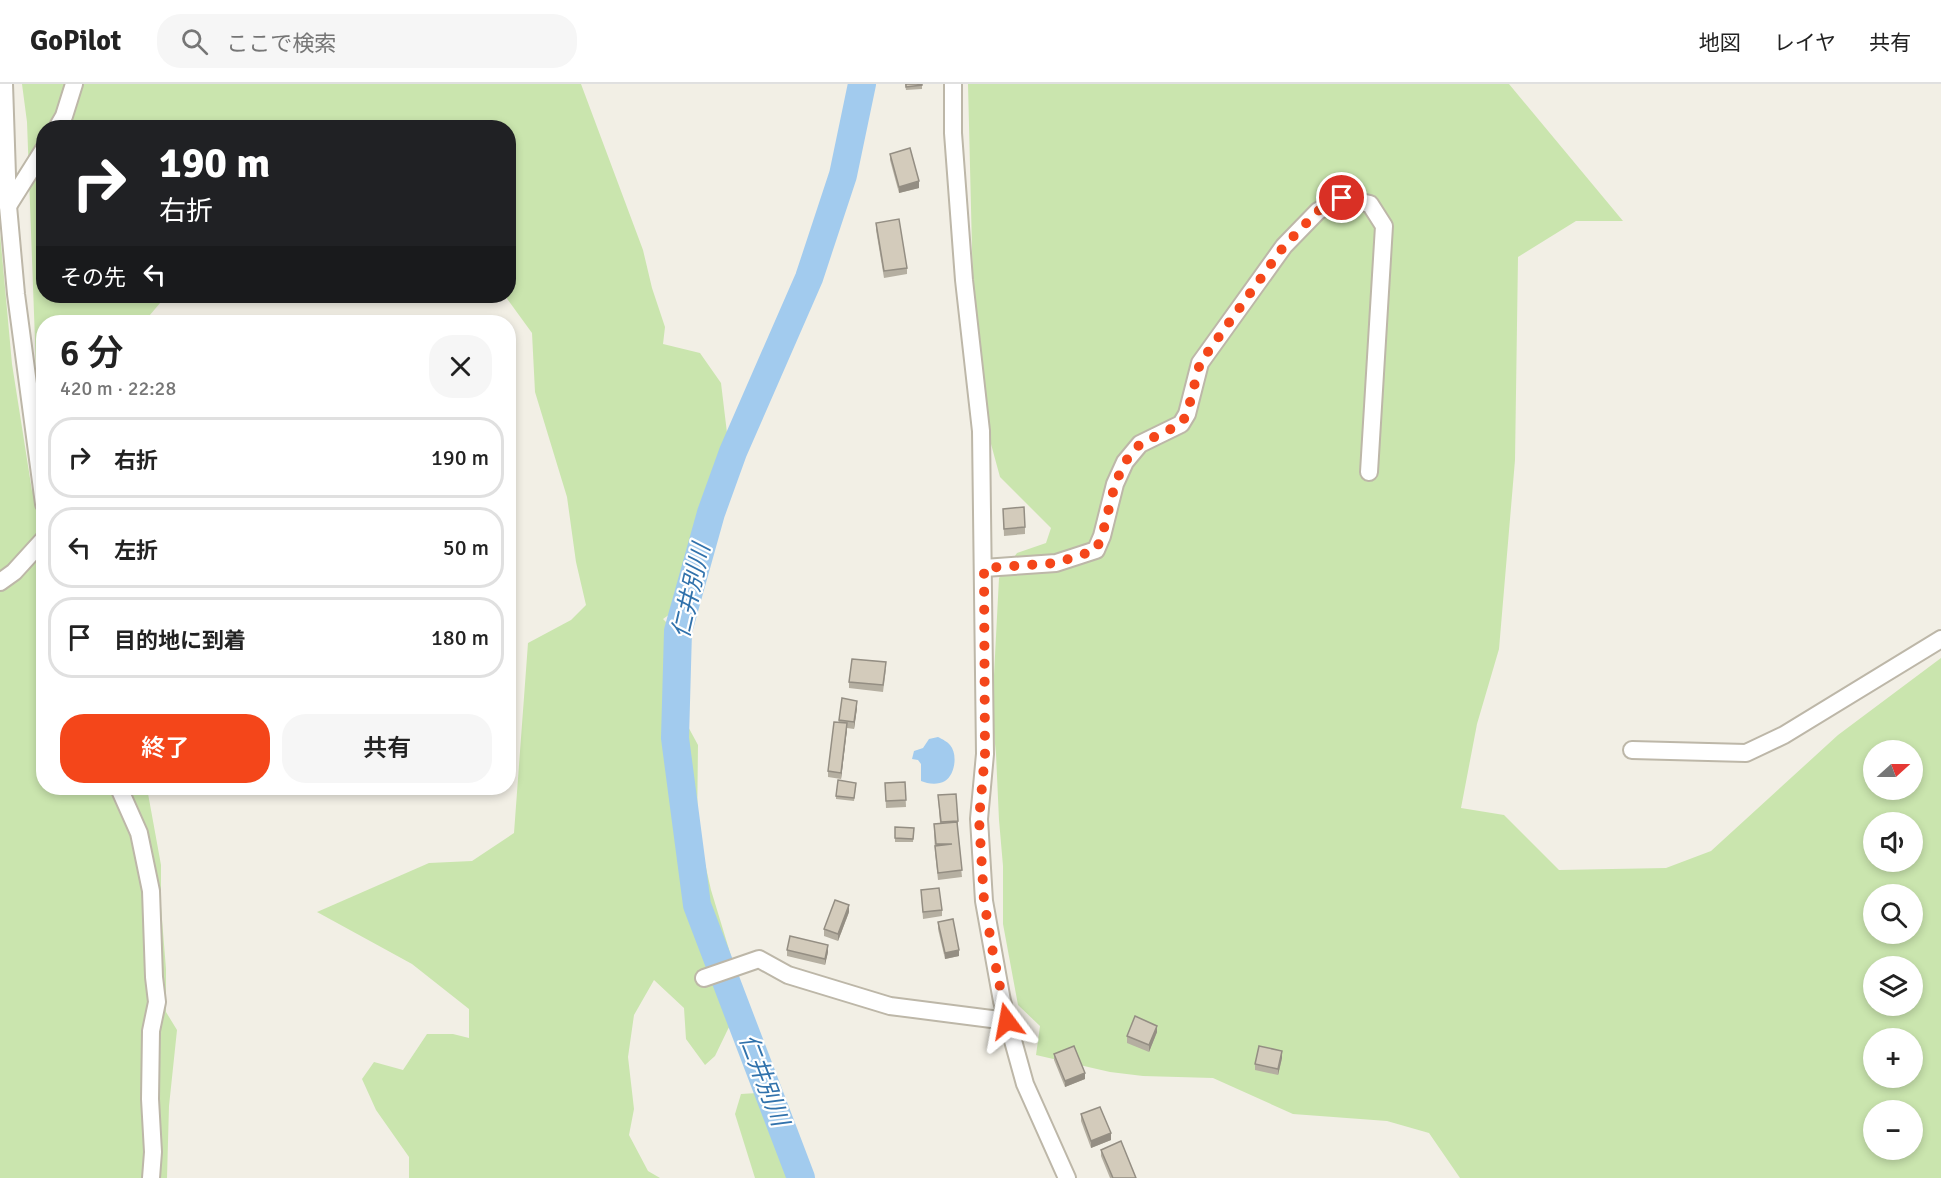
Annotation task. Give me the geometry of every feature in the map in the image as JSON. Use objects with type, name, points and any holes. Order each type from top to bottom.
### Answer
[{"type":"street","points":[[4,84],[8,206],[16,294],[36,444]]},
{"type":"street","points":[[62,120],[74,84]]},
{"type":"street","points":[[953,84],[953,134],[961,235],[981,431],[985,754],[979,819],[984,901],[994,963],[1007,1021],[1025,1084],[1067,1178]]},
{"type":"street","points":[[8,206],[36,162]]},
{"type":"street","points":[[984,568],[1056,563],[1096,550],[1102,536],[1115,484],[1125,462],[1140,444],[1181,424],[1187,414],[1200,363],[1284,246],[1318,211],[1342,198],[1370,204],[1384,226],[1369,472]]},
{"type":"street","points":[[0,582],[14,572],[36,548]]},
{"type":"street","points":[[1632,750],[1746,753],[1784,735],[1941,639]]},
{"type":"street","points":[[122,795],[140,833],[151,891],[157,1002],[151,1031],[150,1099],[153,1152],[151,1178]]},
{"type":"street","points":[[704,978],[759,959],[788,975],[890,1006],[1007,1021]]},
{"type":"green space","points":[[22,84],[581,84],[643,250],[665,327],[663,344],[700,353],[721,383],[729,439],[688,546],[670,614],[663,619],[691,647],[685,721],[698,745],[697,828],[711,890],[745,1002],[715,1056],[705,1065],[686,1039],[684,1008],[654,980],[634,1015],[628,1057],[634,1109],[629,1135],[648,1171],[660,1178],[409,1178],[409,1157],[376,1110],[362,1079],[374,1062],[403,1070],[427,1034],[453,1034],[469,1038],[469,1009],[412,964],[317,912],[429,863],[472,861],[514,833],[528,643],[571,620],[586,605],[576,562],[567,497],[535,392],[532,333],[510,303],[516,303],[516,120],[36,120],[36,303],[160,303],[150,315],[36,315],[36,368],[27,122]]},
{"type":"green space","points":[[968,84],[1509,84],[1623,221],[1576,221],[1518,257],[1515,460],[1499,649],[1477,724],[1461,808],[1504,815],[1559,870],[1666,868],[1711,851],[1838,735],[1941,658],[1941,1178],[1460,1178],[1429,1133],[1387,1121],[1293,1114],[1213,1078],[1143,1076],[1110,1072],[1036,1055],[1040,1026],[1018,1005],[1003,924],[1003,866],[992,714],[999,578],[1017,553],[1046,543],[1051,528],[1000,477],[991,444],[973,290]]},
{"type":"green space","points":[[0,233],[12,364],[32,491],[36,368],[36,795],[148,795],[161,865],[166,1012],[177,1030],[169,1106],[167,1178],[0,1178]]},
{"type":"green space","points":[[757,1093],[793,1178],[755,1178],[735,1114],[741,1094]]},
{"type":"water","points":[[938,737],[948,743],[955,759],[948,778],[933,784],[921,781],[921,764],[918,760],[912,759],[914,751],[923,748],[929,739]]},
{"type":"building","points":[[906,84],[922,84],[922,85],[906,87]]},
{"type":"building","points":[[910,148],[919,181],[899,187],[890,154]]},
{"type":"building","points":[[899,219],[907,268],[884,271],[876,223]]},
{"type":"building","points":[[1024,507],[1025,527],[1004,529],[1003,509]]},
{"type":"building","points":[[852,659],[886,662],[883,685],[849,682]]},
{"type":"building","points":[[842,698],[857,701],[854,722],[839,720]]},
{"type":"building","points":[[834,722],[847,723],[841,773],[828,771]]},
{"type":"building","points":[[838,780],[856,783],[854,798],[836,796]]},
{"type":"building","points":[[905,782],[906,800],[886,801],[885,783]]},
{"type":"building","points":[[956,794],[958,821],[941,822],[938,795]]},
{"type":"building","points":[[957,822],[962,870],[938,873],[935,846],[952,844],[936,844],[934,824]]},
{"type":"building","points":[[895,827],[914,828],[913,839],[895,838]]},
{"type":"building","points":[[939,888],[942,910],[923,912],[921,890]]},
{"type":"building","points":[[835,900],[849,905],[838,934],[824,929]]},
{"type":"building","points":[[953,919],[959,950],[945,953],[938,922]]},
{"type":"building","points":[[790,936],[828,945],[825,959],[787,950]]},
{"type":"building","points":[[1135,1016],[1157,1026],[1149,1045],[1127,1036]]},
{"type":"building","points":[[1074,1046],[1085,1073],[1065,1081],[1054,1054]]},
{"type":"building","points":[[1259,1046],[1282,1051],[1278,1069],[1255,1064]]},
{"type":"building","points":[[1100,1107],[1111,1133],[1091,1141],[1081,1114]]},
{"type":"building","points":[[1121,1141],[1136,1178],[1113,1178],[1101,1150]]},
{"type":"waterway","name":"仁井別川","points":[[801,1178],[697,905],[675,738],[678,631],[711,513],[733,452],[809,278],[843,175],[862,84]]},
{"type":"route","points":[[1007,1021],[984,901],[979,819],[985,754],[984,568],[1056,563],[1096,550],[1102,536],[1115,484],[1125,462],[1140,444],[1181,424],[1187,414],[1200,363],[1284,246],[1318,211],[1342,198]]}]
